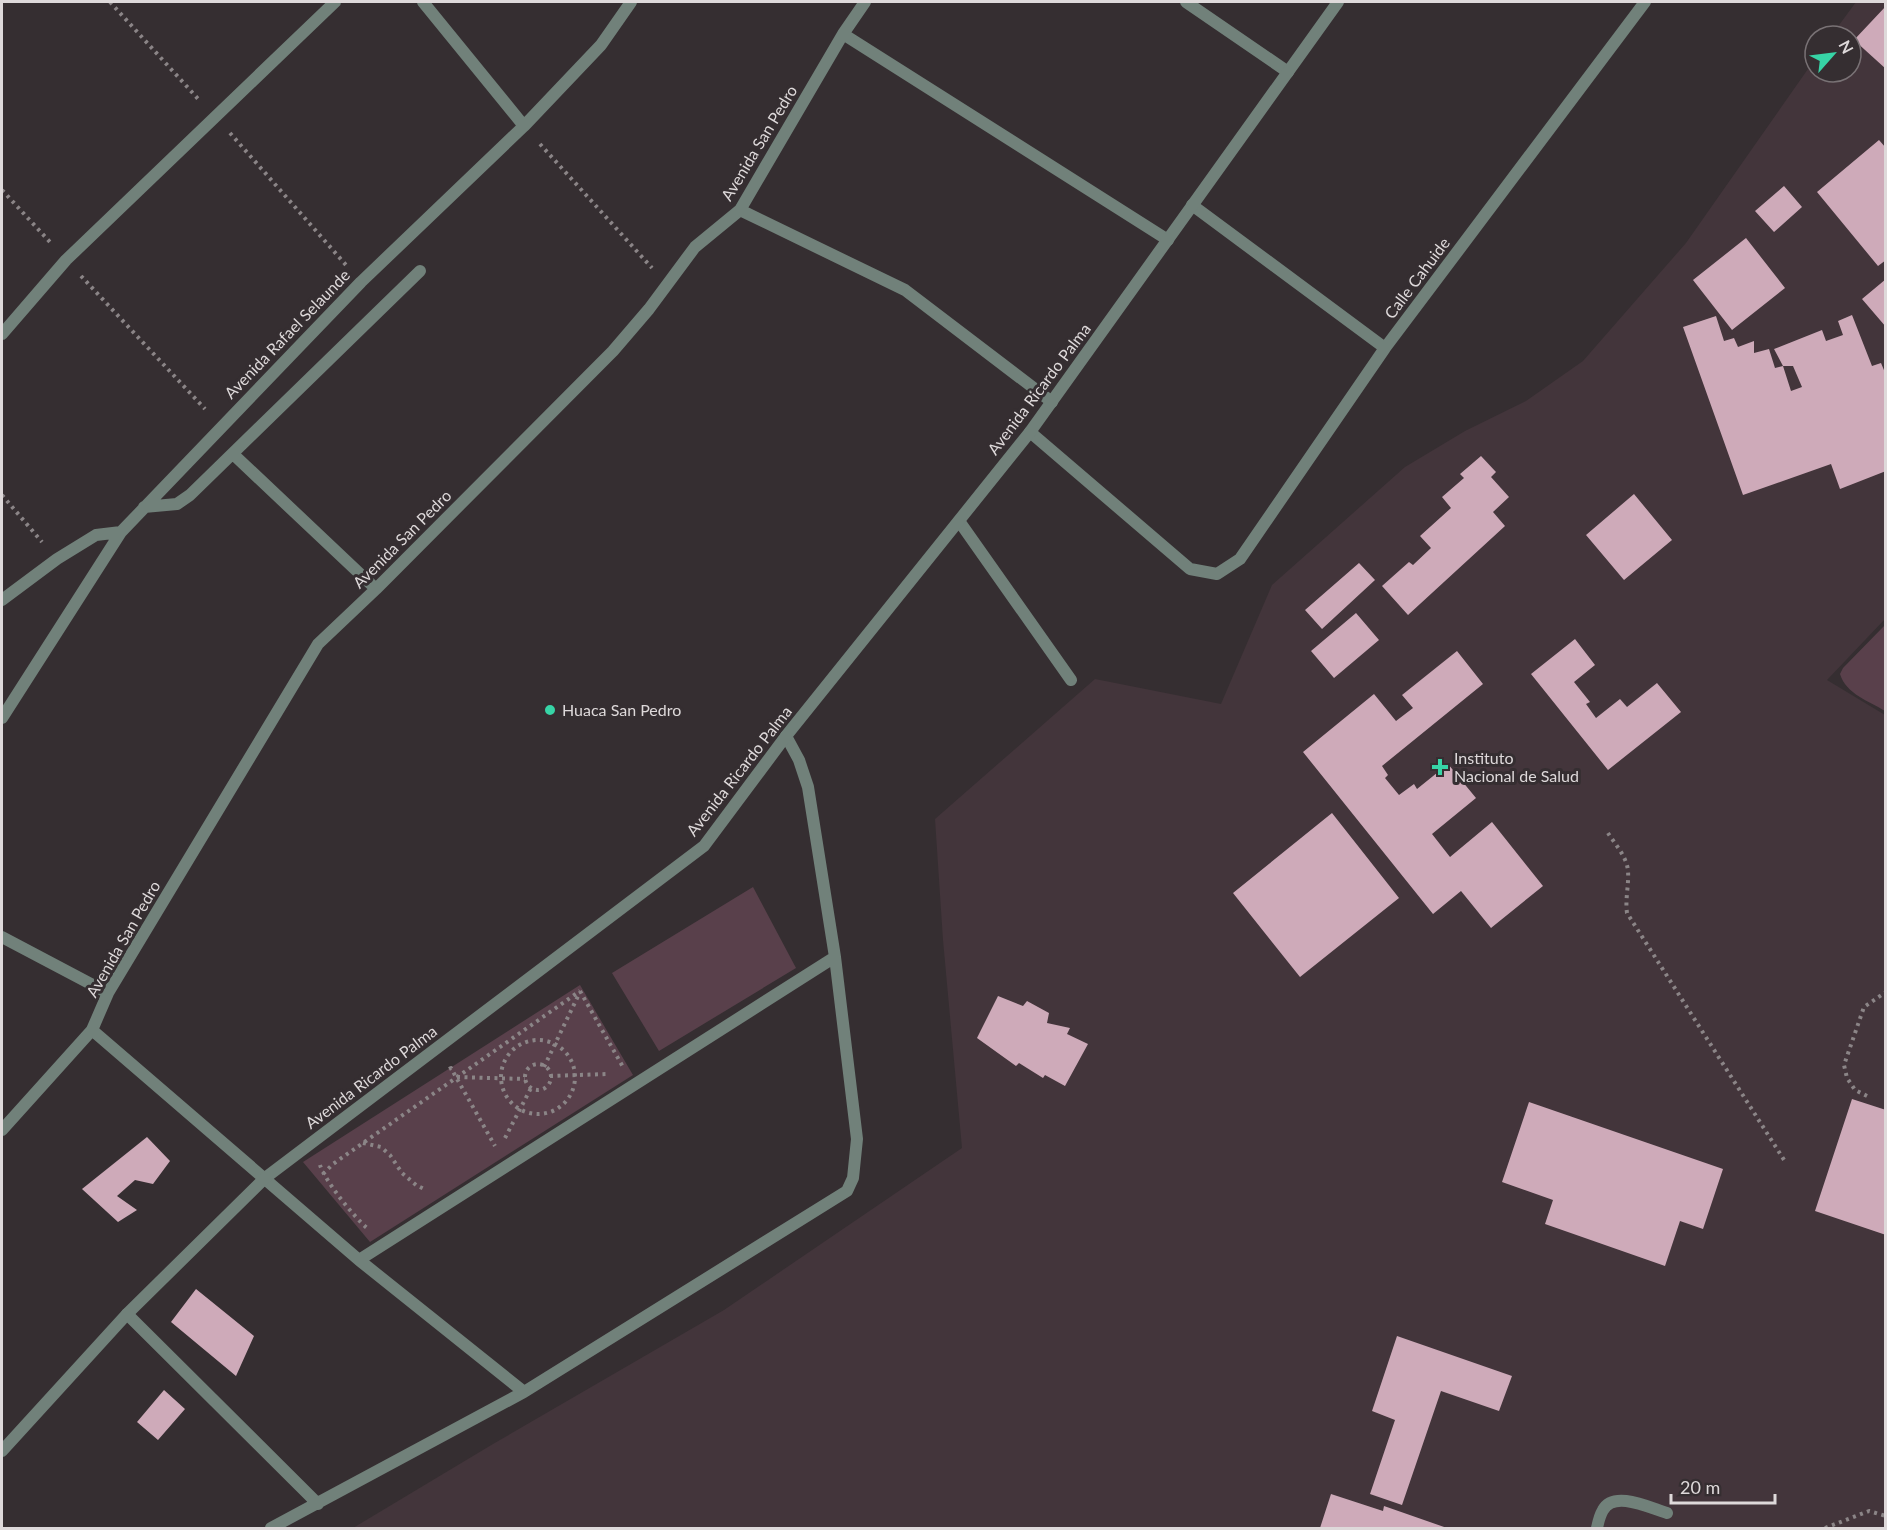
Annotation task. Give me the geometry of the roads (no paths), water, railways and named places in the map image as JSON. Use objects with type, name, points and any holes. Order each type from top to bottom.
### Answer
[{"type":"street","points":[[2,334],[66,260],[335,2]]},
{"type":"street","points":[[423,2],[524,126]]},
{"type":"street","name":"Avenida Rafael Selaunde","points":[[2,718],[121,532],[361,282],[524,126],[601,45],[631,2]]},
{"type":"street","name":"Avenida San Pedro","points":[[2,1130],[92,1030],[108,993],[318,644],[376,589],[613,351],[649,309],[695,248],[740,210],[843,34],[865,2]]},
{"type":"street","points":[[1186,2],[1288,72]]},
{"type":"street","name":"Avenida Ricardo Palma","points":[[2,1451],[127,1314],[265,1178],[704,846],[786,736],[1030,432],[1338,2]]},
{"type":"street","name":"Calle Cahuide","points":[[1030,432],[1190,569],[1217,574],[1240,559],[1385,348],[1646,2]]},
{"type":"street","points":[[843,34],[1168,240]]},
{"type":"street","points":[[1192,205],[1385,348]]},
{"type":"street","points":[[740,210],[905,290],[1052,402]]},
{"type":"street","points":[[144,507],[177,504],[190,495],[420,271]]},
{"type":"street","points":[[233,454],[376,589]]},
{"type":"street","points":[[959,521],[1071,680]]},
{"type":"street","points":[[2,600],[57,559],[96,535],[121,532]]},
{"type":"street","points":[[271,1528],[524,1392],[847,1191],[853,1178],[858,1139],[835,957],[808,787],[800,760],[786,736]]},
{"type":"street","points":[[2,937],[108,993]]},
{"type":"street","points":[[359,1260],[835,957]]},
{"type":"street","points":[[92,1030],[359,1260],[524,1392]]},
{"type":"street","points":[[127,1314],[318,1504]]},
{"type":"street","points":[[1596,1528],[1603,1509],[1611,1501],[1620,1499],[1667,1513]]},
{"type":"place","name":"Huaca San Pedro","points":[[550,710]]},
{"type":"place","name":"Instituto Nacional de Salud","points":[[1440,767]]}]
